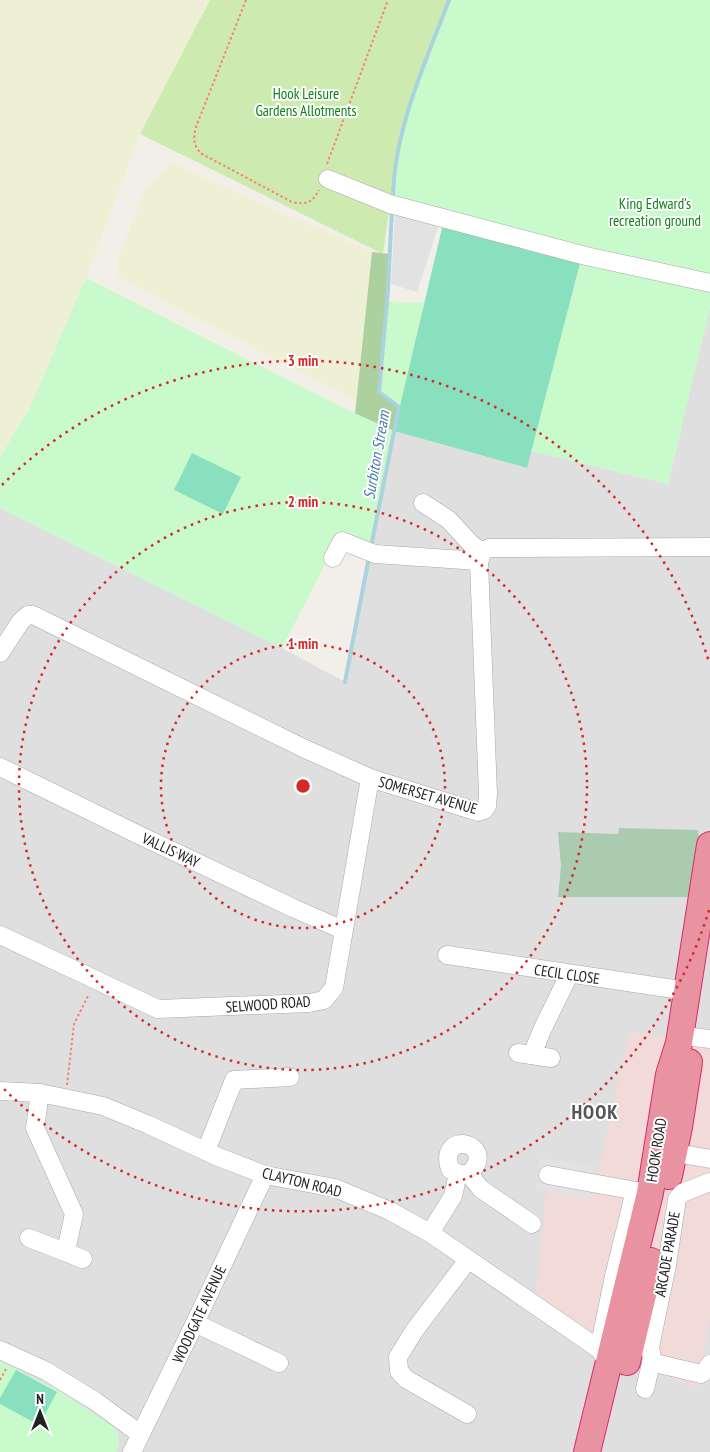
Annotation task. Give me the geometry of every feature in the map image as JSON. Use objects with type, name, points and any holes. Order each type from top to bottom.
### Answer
[{"type":"highway","name":"HOOK ROAD","points":[[666,1152],[658,1137],[667,1084],[679,1043],[710,845]]},
{"type":"highway","name":"HOOK ROAD","points":[[611,1360],[644,1351],[649,1271],[666,1152],[702,1038],[710,923]]},
{"type":"highway","name":"HOOK ROAD","points":[[587,1452],[611,1360],[642,1192],[666,1152]]},
{"type":"highway","name":"HOOK ROAD","points":[[602,1452],[611,1360]]},
{"type":"street","points":[[328,179],[390,204],[586,256],[710,283]]},
{"type":"street","points":[[423,503],[449,520],[481,556]]},
{"type":"street","points":[[333,558],[342,541],[369,551],[481,556],[489,548],[710,547]]},
{"type":"street","name":"SOMERSET AVENUE","points":[[0,653],[21,621],[28,615],[33,615],[303,748],[370,778],[478,812],[484,810],[487,806],[488,794],[483,702],[481,556]]},
{"type":"street","name":"VALLIS WAY","points":[[0,767],[166,848],[343,930]]},
{"type":"street","name":"SELWOOD ROAD","points":[[0,936],[158,1009],[309,1003],[324,1000],[334,988],[370,778]]},
{"type":"street","name":"CECIL CLOSE","points":[[447,956],[686,991]]},
{"type":"street","points":[[551,1058],[525,1054],[542,1030],[569,975]]},
{"type":"street","points":[[206,1151],[234,1080],[290,1077]]},
{"type":"street","name":"CLAYTON ROAD","points":[[0,1091],[40,1093],[103,1106],[206,1151],[265,1174],[335,1188],[390,1211],[430,1233],[611,1360]]},
{"type":"street","points":[[40,1093],[35,1128],[74,1214],[66,1251]]},
{"type":"street","points":[[666,1152],[710,1159]]},
{"type":"street","name":"WOODGATE AVENUE","points":[[132,1452],[265,1174]]},
{"type":"street","points":[[430,1233],[464,1174],[532,1224]]},
{"type":"street","points":[[548,1175],[642,1192]]},
{"type":"street","name":"ARCADE PARADE","points":[[644,1351],[666,1266],[677,1199],[682,1193],[710,1182]]},
{"type":"street","points":[[28,1238],[83,1259]]},
{"type":"street","points":[[467,1414],[406,1379],[400,1371],[398,1357],[414,1331],[468,1260]]},
{"type":"street","points":[[195,1323],[279,1363]]},
{"type":"street","points":[[0,1350],[46,1371],[95,1401],[140,1434]]},
{"type":"street","points":[[645,1389],[644,1351],[701,1374],[710,1364]]},
{"type":"path","points":[[246,0],[196,127],[194,145],[202,154],[292,202],[300,204],[314,199],[320,187],[328,179],[327,167],[329,158],[388,0]]},
{"type":"path","points":[[66,1097],[74,1024],[96,981]]},
{"type":"path","points":[[0,1380],[8,1366]]},
{"type":"shaded area","points":[[395,213],[439,224],[417,292],[391,284]]},
{"type":"shaded area","points":[[710,307],[710,1452],[0,1452],[0,508],[282,648],[345,682],[394,431],[526,468],[531,451],[668,484]]},
{"type":"shaded area","points":[[629,1032],[710,1042],[710,1318],[697,1388],[599,1349],[535,1306],[548,1175],[596,1184]]},
{"type":"shaded area","points":[[540,1158],[596,1167],[590,1199],[536,1188]]},
{"type":"green space","points":[[0,0],[210,0],[140,134],[86,278],[29,410],[0,457]]},
{"type":"green space","name":"Hook Leisure Gardens Allotments","points":[[210,0],[449,0],[398,145],[383,254],[140,134]]},
{"type":"green space","name":"King Edward's recreation ground","points":[[449,0],[710,0],[710,281],[390,202],[401,129],[420,73]]},
{"type":"green space","points":[[172,163],[372,252],[356,401],[116,276],[119,257],[144,190]]},
{"type":"green space","points":[[443,224],[525,250],[580,263],[527,468],[394,431]]},
{"type":"green space","points":[[372,252],[390,254],[388,301],[379,393],[400,406],[394,431],[355,414]]},
{"type":"green space","points":[[580,263],[710,290],[710,307],[668,484],[531,451]]},
{"type":"green space","points":[[86,278],[352,412],[394,431],[371,549],[340,535],[282,648],[0,508],[0,457],[29,410]]},
{"type":"green space","points":[[388,301],[424,302],[400,406],[379,393]]},
{"type":"green space","points":[[192,453],[241,477],[223,514],[174,490]]},
{"type":"green space","points":[[619,828],[698,830],[699,840],[690,897],[558,897],[561,866],[558,832],[618,834]]},
{"type":"green space","points":[[0,1361],[61,1392],[111,1425],[118,1432],[119,1445],[116,1452],[0,1452]]},
{"type":"green space","points":[[16,1370],[57,1392],[39,1425],[0,1404],[0,1398]]},
{"type":"waterway","name":"Surbiton Stream","points":[[393,201],[394,175],[404,124],[449,0]]},
{"type":"waterway","name":"Surbiton Stream","points":[[371,547],[399,407],[379,392],[388,290],[392,208]]},
{"type":"waterway","name":"Surbiton Stream","points":[[345,682],[369,557]]},
{"type":"district","name":"HOOK","points":[[595,1112]]}]
